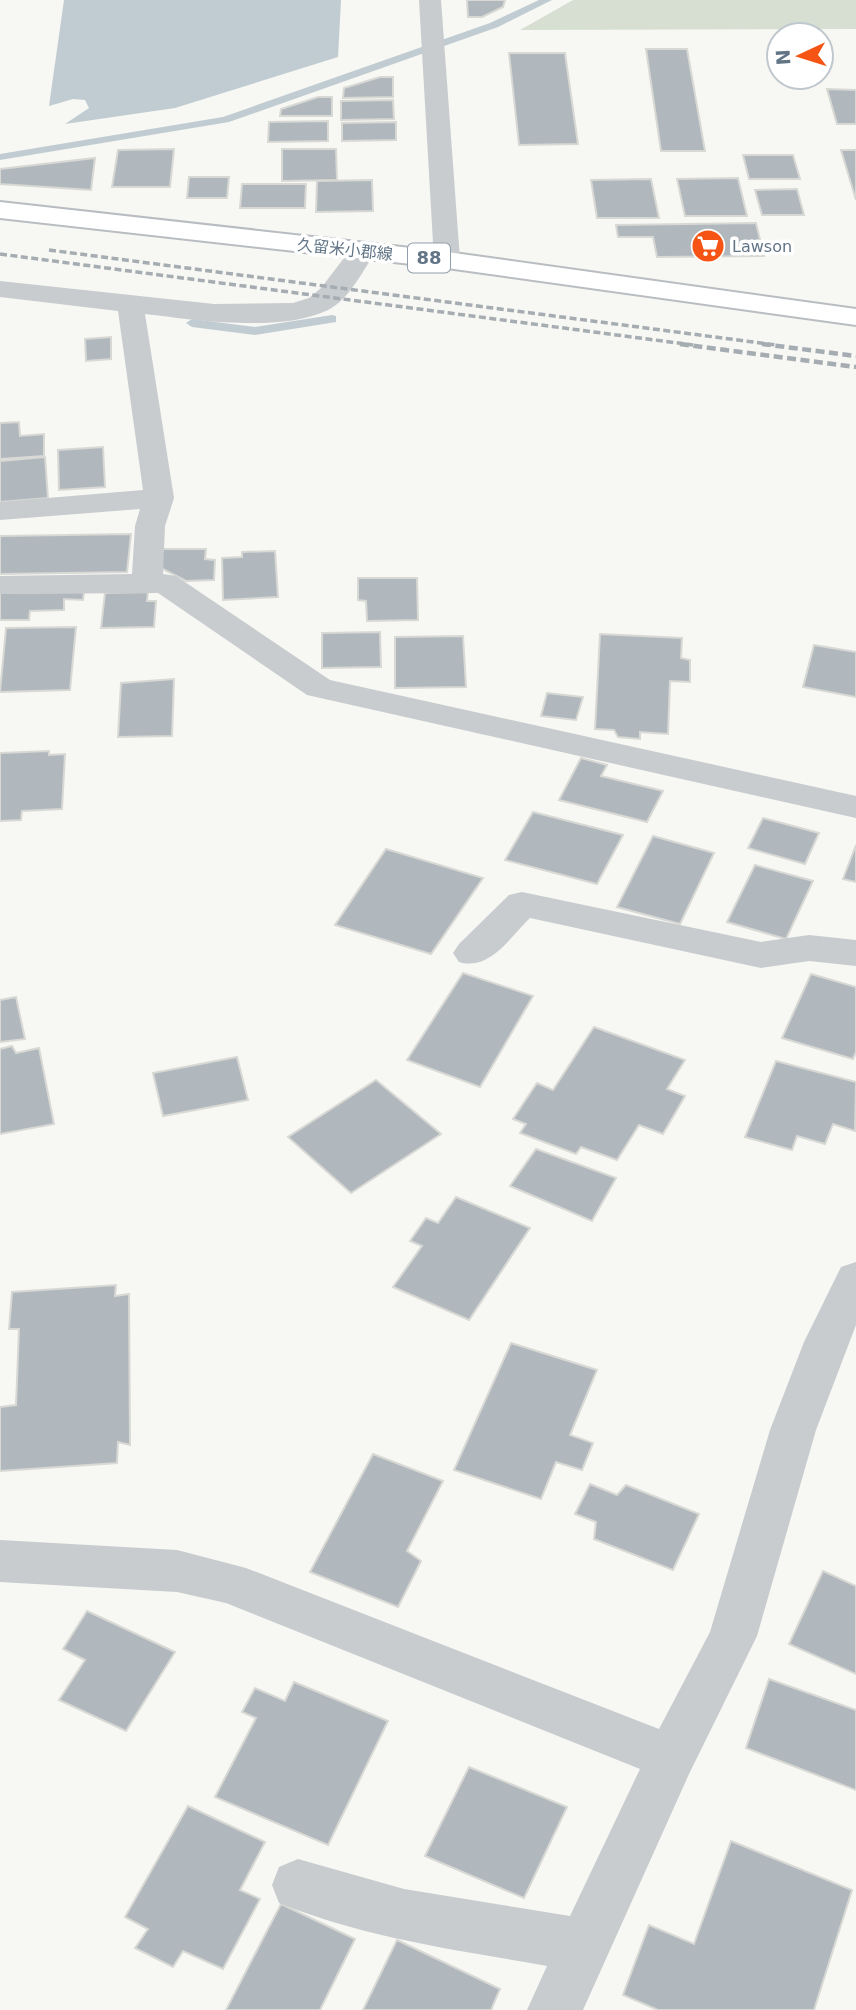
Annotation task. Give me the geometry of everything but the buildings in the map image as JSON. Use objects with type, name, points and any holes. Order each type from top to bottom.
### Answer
[{"type":"main road","name":"久留米小郡線","points":[[0,210],[447,260],[855,316]]},
{"type":"street","points":[[430,0],[447,260]]},
{"type":"street","points":[[0,289],[233,313],[285,312],[319,304],[344,278],[363,251]]},
{"type":"street","points":[[130,303],[159,498],[150,526],[147,583]]},
{"type":"street","points":[[0,511],[159,498]]},
{"type":"street","points":[[0,585],[165,583],[319,688],[786,789],[856,807]]},
{"type":"street","points":[[472,953],[522,904],[761,955],[798,948],[832,946],[856,953]]},
{"type":"street","points":[[555,2010],[671,1757],[733,1636],[793,1430],[826,1342],[856,1279]]},
{"type":"street","points":[[0,1561],[177,1571],[229,1583],[671,1757]]},
{"type":"street","points":[[298,1885],[404,1915],[583,1945]]},
{"type":"shaded area","points":[[64,0],[341,0],[338,57],[175,108],[65,124],[89,108],[85,100],[73,99],[49,106]]},
{"type":"shaded area","points":[[573,0],[856,0],[856,29],[835,29],[835,21],[765,21],[765,29],[520,30]]},
{"type":"waterway","points":[[0,157],[225,120],[494,25],[547,0]]},
{"type":"waterway","points":[[192,323],[255,331],[332,319]]},
{"type":"railway","points":[[49,250],[776,345]]},
{"type":"railway","points":[[0,254],[693,345]]},
{"type":"railway","points":[[680,344],[856,367]]},
{"type":"railway","points":[[762,344],[856,356]]},
{"type":"place","name":"Lawson","points":[[708,246]]}]
